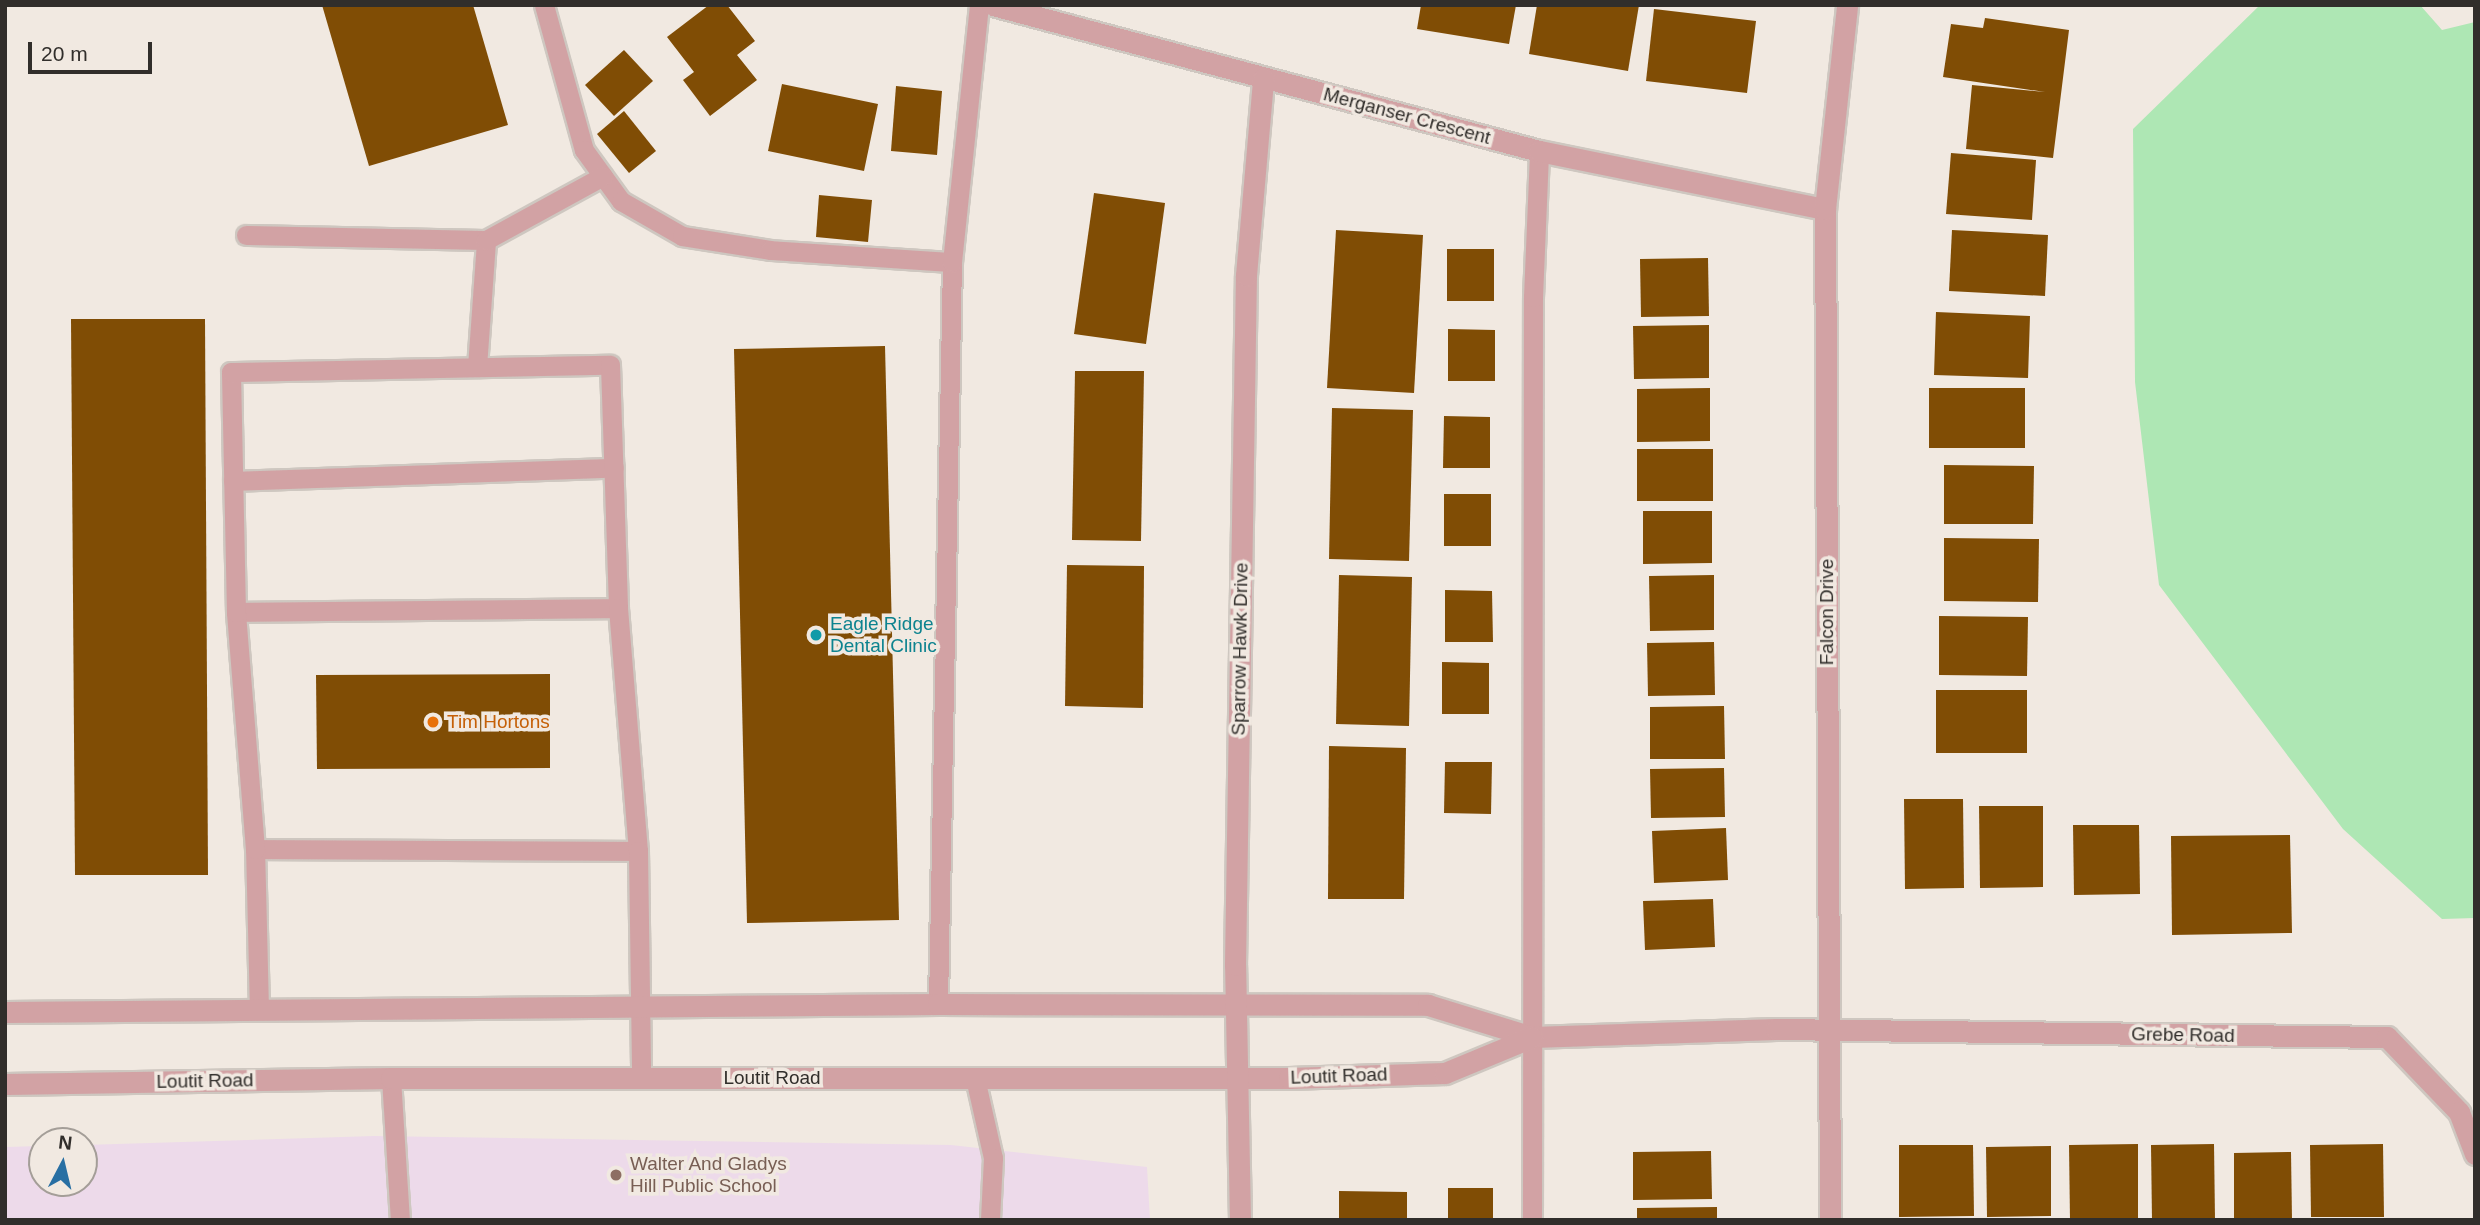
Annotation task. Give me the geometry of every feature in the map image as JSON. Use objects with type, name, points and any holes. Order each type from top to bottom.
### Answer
[{"type":"street","name":"Merganser Crescent","points":[[993,5],[1539,151],[1825,209]]},
{"type":"street","name":"Falcon Drive","points":[[1830,1220],[1825,209],[1847,5]]},
{"type":"street","name":"Sparrow Hawk Drive","points":[[1240,1220],[1236,1004],[1246,275],[1263,79]]},
{"type":"street","name":"Loutit Road","points":[[5,1012],[938,1004],[1428,1005],[1532,1037],[1776,1029],[1830,1031]]},
{"type":"street","name":"Grebe Road","points":[[1830,1031],[2387,1037],[2459,1112],[2475,1154]]},
{"type":"street","name":"Loutit Road","points":[[5,1084],[391,1077],[1236,1079],[1445,1073],[1532,1037]]},
{"type":"lane","points":[[544,5],[584,150],[621,201],[682,236],[770,250],[952,262]]},
{"type":"lane","points":[[938,1004],[952,262],[979,5]]},
{"type":"lane","points":[[1531,1220],[1533,297],[1539,151]]},
{"type":"lane","points":[[246,235],[486,240],[603,176]]},
{"type":"lane","points":[[477,367],[486,240]]},
{"type":"lane","points":[[259,1010],[255,849],[236,612],[231,372],[610,365],[618,608],[638,851],[641,1078]]},
{"type":"lane","points":[[233,481],[614,468]]},
{"type":"lane","points":[[236,612],[618,608]]},
{"type":"lane","points":[[255,849],[638,851]]},
{"type":"lane","points":[[391,1077],[400,1220]]},
{"type":"lane","points":[[975,1078],[993,1158],[990,1220]]},
{"type":"shaded area","name":"Walter And Gladys Hill Public School","points":[[374,1136],[951,1145],[1147,1167],[1150,1220],[5,1220],[5,1147],[28,1146],[28,1197],[98,1197],[98,1145]]},
{"type":"green space","points":[[2260,5],[2420,5],[2442,30],[2475,22],[2475,918],[2442,919],[2343,829],[2159,585],[2135,382],[2133,129]]},
{"type":"building","points":[[322,5],[473,5],[508,125],[369,166]]},
{"type":"building","points":[[709,5],[727,5],[755,41],[737,55],[757,80],[710,116],[683,80],[694,72],[667,37]]},
{"type":"building","points":[[1421,5],[1516,5],[1509,44],[1417,29]]},
{"type":"building","points":[[1537,5],[1639,5],[1628,71],[1529,54]]},
{"type":"building","points":[[1654,9],[1756,21],[1747,93],[1646,81]]},
{"type":"building","points":[[1985,18],[2069,30],[2053,158],[1966,149],[1972,85],[2045,92],[1943,77],[1951,24],[1983,28]]},
{"type":"building","points":[[624,50],[653,81],[614,116],[585,85]]},
{"type":"building","points":[[782,84],[878,104],[864,171],[768,151]]},
{"type":"building","points":[[896,86],[942,91],[937,155],[891,151]]},
{"type":"building","points":[[624,111],[656,151],[629,173],[597,134]]},
{"type":"building","points":[[1951,153],[2036,160],[2032,220],[1946,214]]},
{"type":"building","points":[[1094,193],[1165,203],[1146,344],[1074,334]]},
{"type":"building","points":[[819,195],[872,200],[868,242],[816,237]]},
{"type":"building","points":[[1336,230],[1423,235],[1414,393],[1327,388]]},
{"type":"building","points":[[1952,230],[2048,235],[2045,296],[1949,291]]},
{"type":"building","points":[[1447,249],[1494,249],[1494,301],[1447,301]]},
{"type":"building","points":[[1708,258],[1709,316],[1641,317],[1640,259]]},
{"type":"building","points":[[1936,312],[2030,316],[2028,378],[1934,375]]},
{"type":"building","points":[[71,319],[205,319],[208,875],[75,875]]},
{"type":"building","points":[[1709,325],[1709,378],[1634,379],[1633,326]]},
{"type":"building","points":[[1448,329],[1495,330],[1495,381],[1448,381]]},
{"type":"building","name":"Eagle Ridge Dental Clinic","points":[[885,346],[899,920],[747,923],[734,349]]},
{"type":"building","points":[[1075,371],[1144,371],[1141,541],[1072,540]]},
{"type":"building","points":[[1710,388],[1710,441],[1637,442],[1637,389]]},
{"type":"building","points":[[1929,388],[2025,388],[2025,448],[1929,448]]},
{"type":"building","points":[[1332,408],[1413,410],[1409,561],[1329,559]]},
{"type":"building","points":[[1444,416],[1490,417],[1490,468],[1443,468]]},
{"type":"building","points":[[1637,449],[1713,449],[1713,501],[1637,501]]},
{"type":"building","points":[[1944,465],[2034,466],[2033,524],[1944,524]]},
{"type":"building","points":[[1444,494],[1491,494],[1491,546],[1444,546]]},
{"type":"building","points":[[1643,511],[1712,511],[1712,563],[1643,564]]},
{"type":"building","points":[[1944,538],[2039,539],[2038,602],[1944,601]]},
{"type":"building","points":[[1067,565],[1144,566],[1143,708],[1065,706]]},
{"type":"building","points":[[1339,575],[1412,577],[1409,726],[1336,724]]},
{"type":"building","points":[[1714,575],[1714,630],[1650,631],[1649,576]]},
{"type":"building","points":[[1445,590],[1492,591],[1493,642],[1445,642]]},
{"type":"building","points":[[1939,616],[2028,617],[2027,676],[1939,675]]},
{"type":"building","points":[[1714,642],[1715,695],[1648,696],[1647,643]]},
{"type":"building","points":[[1442,662],[1489,663],[1489,714],[1442,714]]},
{"type":"building","name":"Tim Hortons","points":[[550,674],[550,768],[317,769],[316,675]]},
{"type":"building","points":[[1936,690],[2027,690],[2027,753],[1936,753]]},
{"type":"building","points":[[1724,706],[1725,759],[1650,759],[1650,707]]},
{"type":"building","points":[[1329,746],[1406,748],[1404,899],[1328,899]]},
{"type":"building","points":[[1445,762],[1492,762],[1491,814],[1444,813]]},
{"type":"building","points":[[1724,768],[1725,817],[1651,818],[1650,769]]},
{"type":"building","points":[[1904,799],[1963,799],[1964,888],[1905,889]]},
{"type":"building","points":[[1979,806],[2043,806],[2043,887],[1980,888]]},
{"type":"building","points":[[2073,825],[2139,825],[2140,894],[2074,895]]},
{"type":"building","points":[[1726,828],[1728,880],[1654,883],[1652,831]]},
{"type":"building","points":[[2290,835],[2292,933],[2172,935],[2171,836]]},
{"type":"building","points":[[1713,899],[1715,947],[1645,950],[1643,901]]},
{"type":"building","points":[[2138,1144],[2138,1220],[2070,1220],[2069,1145]]},
{"type":"building","points":[[2214,1144],[2215,1220],[2152,1220],[2151,1145]]},
{"type":"building","points":[[2383,1144],[2384,1217],[2311,1217],[2310,1145]]},
{"type":"building","points":[[1899,1145],[1973,1145],[1974,1216],[1899,1217]]},
{"type":"building","points":[[2051,1146],[2051,1216],[1987,1217],[1986,1147]]},
{"type":"building","points":[[1711,1151],[1712,1199],[1633,1200],[1633,1152]]},
{"type":"building","points":[[2291,1152],[2292,1220],[2234,1220],[2234,1153]]},
{"type":"building","points":[[1448,1188],[1493,1188],[1493,1220],[1448,1220]]},
{"type":"building","points":[[1339,1191],[1407,1192],[1407,1220],[1339,1220]]},
{"type":"building","points":[[1717,1207],[1717,1220],[1637,1220],[1637,1208]]},
{"type":"place","name":"Eagle Ridge Dental Clinic","points":[[816,635]]},
{"type":"place","name":"Tim Hortons","points":[[433,722]]},
{"type":"place","name":"Walter And Gladys Hill Public School","points":[[616,1175]]}]
